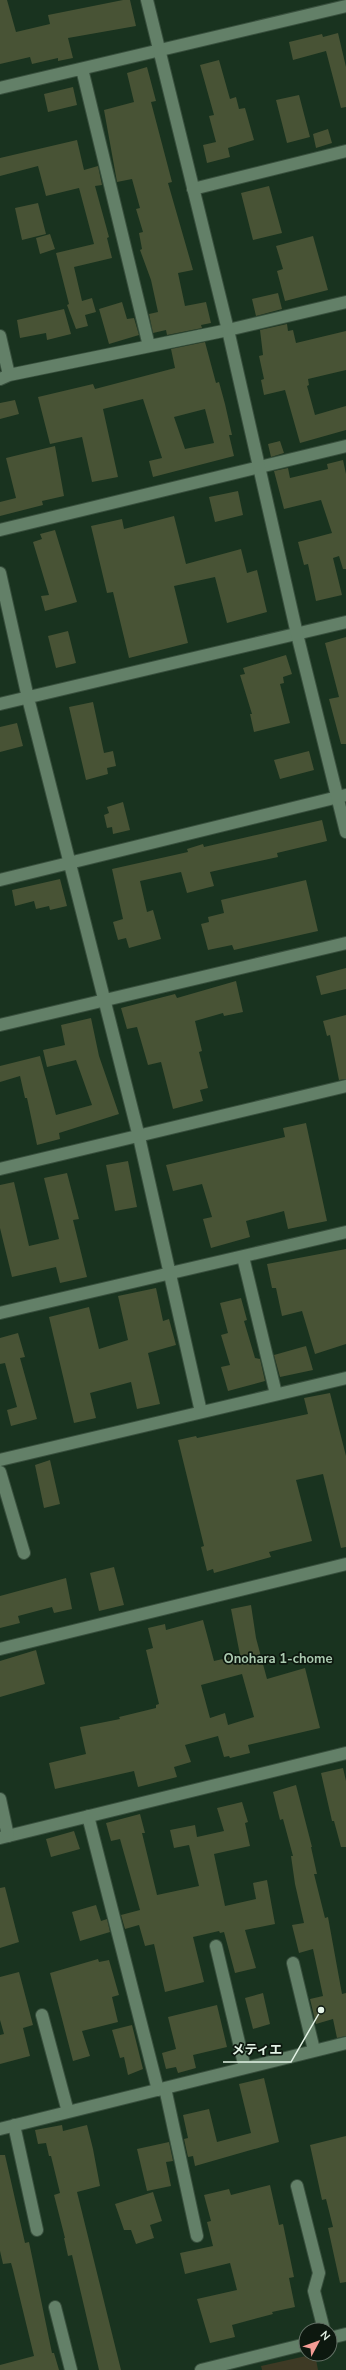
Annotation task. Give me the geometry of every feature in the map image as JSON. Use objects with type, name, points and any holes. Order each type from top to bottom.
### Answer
[{"type":"street","points":[[147,0],[228,330],[258,468],[297,634],[342,796],[346,832]]},
{"type":"street","points":[[0,88],[346,6]]},
{"type":"street","points":[[82,69],[150,346]]},
{"type":"street","points":[[193,189],[346,151]]},
{"type":"street","points":[[0,336],[5,377],[228,330],[346,302]]},
{"type":"street","points":[[0,530],[346,446]]},
{"type":"street","points":[[0,573],[28,698],[103,1000],[139,1136],[201,1412]]},
{"type":"street","points":[[0,704],[346,622]]},
{"type":"street","points":[[0,880],[342,796]]},
{"type":"street","points":[[0,1025],[346,943]]},
{"type":"street","points":[[0,1169],[346,1086]]},
{"type":"street","points":[[0,1313],[169,1275],[346,1232]]},
{"type":"street","points":[[243,1257],[276,1394]]},
{"type":"street","points":[[0,1460],[346,1378]]},
{"type":"street","points":[[0,1472],[24,1553]]},
{"type":"street","points":[[0,1649],[346,1564]]},
{"type":"street","points":[[0,1799],[4,1837],[346,1753]]},
{"type":"street","points":[[88,1816],[161,2089],[197,2236]]},
{"type":"street","points":[[216,1946],[245,2068]]},
{"type":"street","points":[[293,1963],[314,2050]]},
{"type":"street","points":[[42,2015],[68,2112]]},
{"type":"street","points":[[0,2129],[346,2043]]},
{"type":"street","points":[[14,2125],[37,2230]]},
{"type":"street","points":[[297,2186],[319,2273],[314,2291],[322,2322]]},
{"type":"street","points":[[55,2307],[71,2370]]},
{"type":"street","points":[[201,2370],[298,2346]]},
{"type":"shaded area","points":[[298,2358],[298,2362],[316,2362],[318,2370],[262,2370],[261,2366]]},
{"type":"building","points":[[0,0],[7,0],[16,32],[50,24],[48,15],[123,0],[130,0],[136,26],[68,38],[73,58],[58,61],[58,58],[32,64],[30,57],[0,64]]},
{"type":"building","points":[[338,33],[346,67],[346,107],[341,108],[326,51],[293,60],[289,42],[322,34],[323,37]]},
{"type":"building","points":[[219,60],[230,99],[236,97],[239,109],[245,108],[254,140],[228,148],[230,157],[207,163],[203,145],[216,142],[209,116],[214,115],[200,65]]},
{"type":"building","points":[[147,67],[156,101],[151,102],[172,182],[168,183],[193,270],[178,273],[185,306],[206,302],[211,323],[201,325],[202,328],[167,335],[166,330],[153,333],[149,314],[158,312],[151,280],[140,250],[142,249],[139,233],[143,232],[136,209],[140,208],[132,179],[117,182],[104,110],[134,102],[127,73]]},
{"type":"building","points":[[73,87],[77,105],[48,112],[44,94]]},
{"type":"building","points":[[299,95],[310,137],[287,143],[276,100]]},
{"type":"building","points":[[328,129],[332,143],[316,148],[313,134]]},
{"type":"building","points":[[77,140],[84,170],[98,166],[102,185],[95,186],[109,237],[107,238],[112,258],[74,267],[82,301],[92,298],[96,312],[85,315],[88,326],[76,329],[67,305],[69,304],[56,253],[94,244],[79,188],[46,196],[38,166],[0,176],[0,158]]},
{"type":"building","points":[[269,186],[282,233],[253,240],[241,193]]},
{"type":"building","points":[[38,203],[46,234],[22,240],[15,208]]},
{"type":"building","points":[[50,234],[55,249],[40,254],[36,238]]},
{"type":"building","points":[[313,236],[328,290],[285,301],[277,271],[283,269],[276,246]]},
{"type":"building","points":[[278,293],[282,309],[256,316],[252,299]]},
{"type":"building","points":[[122,302],[127,319],[134,318],[139,335],[109,344],[99,309]]},
{"type":"building","points":[[64,309],[71,334],[47,340],[46,333],[20,338],[17,320]]},
{"type":"building","points":[[287,324],[288,331],[293,330],[296,343],[346,331],[346,370],[308,379],[309,385],[307,386],[315,415],[346,406],[346,430],[300,443],[285,390],[264,395],[261,380],[264,379],[259,356],[263,355],[260,330]]},
{"type":"building","points":[[205,342],[216,383],[219,382],[225,404],[232,435],[229,435],[234,456],[153,477],[149,461],[162,458],[143,399],[103,409],[118,477],[92,482],[82,437],[50,444],[38,397],[93,384],[95,389],[175,368],[171,349]],"holes":[[[205,409],[214,443],[185,449],[174,417]]]},
{"type":"building","points":[[15,400],[19,414],[0,419],[0,403]]},
{"type":"building","points":[[280,441],[284,453],[271,457],[268,444]]},
{"type":"building","points":[[55,446],[64,496],[42,501],[43,505],[0,516],[0,502],[16,498],[6,458]]},
{"type":"building","points":[[343,460],[346,474],[346,569],[343,569],[339,556],[333,558],[342,595],[316,601],[308,564],[304,565],[298,542],[332,533],[321,500],[284,509],[274,471],[288,468],[290,478],[328,469],[327,464]]},
{"type":"building","points":[[238,491],[243,515],[215,522],[209,497]]},
{"type":"building","points":[[174,516],[186,564],[241,549],[247,573],[257,570],[267,612],[227,623],[215,577],[174,586],[188,643],[129,658],[113,592],[107,593],[91,526],[122,519],[124,529]]},
{"type":"building","points":[[55,530],[77,602],[45,611],[41,596],[49,595],[33,542],[42,539],[40,534]]},
{"type":"building","points":[[68,631],[76,663],[56,668],[48,636]]},
{"type":"building","points":[[346,637],[346,744],[341,744],[329,699],[339,697],[325,643]]},
{"type":"building","points":[[286,655],[292,674],[283,677],[284,683],[280,684],[290,723],[254,732],[250,714],[252,714],[240,675],[245,674],[243,668]]},
{"type":"building","points":[[93,702],[104,753],[113,751],[116,766],[107,768],[108,774],[86,780],[69,707]]},
{"type":"building","points":[[17,723],[23,746],[0,752],[0,727]]},
{"type":"building","points":[[309,751],[314,770],[280,779],[274,760]]},
{"type":"building","points":[[123,802],[130,830],[113,834],[112,827],[107,828],[104,815],[109,813],[107,807]]},
{"type":"building","points":[[322,820],[327,841],[277,853],[278,857],[210,872],[214,886],[187,893],[181,872],[140,881],[147,912],[153,910],[161,939],[129,948],[126,938],[118,940],[113,922],[123,919],[112,869],[188,852],[187,849],[203,844],[204,847]]},
{"type":"building","points":[[60,879],[67,906],[50,910],[49,906],[36,909],[34,901],[15,906],[12,890]]},
{"type":"building","points":[[306,880],[318,931],[234,950],[232,945],[208,950],[201,924],[209,922],[208,917],[224,913],[221,900]]},
{"type":"building","points":[[346,968],[346,989],[321,995],[316,976]]},
{"type":"building","points":[[236,981],[243,1012],[224,1016],[223,1013],[195,1021],[202,1051],[199,1052],[208,1088],[200,1090],[203,1101],[173,1109],[161,1062],[148,1065],[137,1027],[127,1029],[121,1008],[175,994],[177,998]]},
{"type":"building","points":[[346,1015],[346,1079],[339,1080],[330,1035],[327,1036],[323,1021]]},
{"type":"building","points":[[91,1018],[99,1056],[119,1114],[59,1133],[60,1139],[37,1145],[27,1098],[25,1098],[20,1076],[0,1082],[0,1066],[40,1056],[56,1115],[92,1105],[76,1060],[47,1067],[43,1050],[65,1045],[61,1025]]},
{"type":"building","points":[[306,1123],[327,1221],[288,1229],[284,1211],[246,1221],[250,1237],[211,1248],[203,1219],[212,1217],[202,1184],[173,1191],[166,1165],[285,1137],[283,1128]]},
{"type":"building","points":[[128,1161],[137,1207],[115,1211],[106,1165]]},
{"type":"building","points":[[67,1173],[79,1219],[73,1220],[87,1277],[60,1283],[56,1267],[12,1277],[0,1228],[0,1185],[14,1182],[29,1246],[59,1239],[44,1178]]},
{"type":"building","points":[[346,1249],[346,1344],[315,1354],[302,1311],[282,1316],[276,1288],[272,1288],[267,1264]]},
{"type":"building","points":[[156,1288],[163,1321],[169,1319],[176,1345],[148,1353],[160,1404],[137,1409],[131,1382],[90,1393],[96,1418],[74,1423],[49,1317],[89,1307],[99,1349],[128,1340],[118,1296]]},
{"type":"building","points":[[241,1298],[247,1320],[244,1321],[255,1358],[260,1359],[265,1381],[228,1391],[221,1367],[230,1365],[221,1335],[228,1333],[220,1303]]},
{"type":"building","points":[[18,1333],[25,1357],[20,1358],[37,1419],[11,1426],[7,1410],[17,1407],[5,1363],[0,1364],[0,1338]]},
{"type":"building","points":[[306,1346],[313,1370],[280,1377],[274,1355]]},
{"type":"building","points":[[330,1393],[346,1456],[346,1547],[341,1548],[323,1474],[296,1480],[312,1541],[269,1552],[271,1557],[214,1573],[213,1569],[207,1571],[201,1547],[204,1546],[178,1440],[196,1436],[197,1438],[308,1414],[304,1398]]},
{"type":"building","points":[[50,1460],[60,1504],[44,1508],[35,1465]]},
{"type":"building","points":[[114,1567],[124,1605],[99,1611],[90,1573]]},
{"type":"building","points":[[66,1578],[72,1609],[54,1613],[52,1607],[18,1616],[20,1623],[0,1628],[0,1596]]},
{"type":"building","points":[[251,1605],[256,1638],[267,1679],[305,1668],[320,1728],[248,1745],[250,1753],[230,1758],[229,1756],[224,1757],[218,1736],[185,1745],[191,1762],[174,1767],[177,1777],[138,1787],[134,1771],[55,1789],[49,1763],[86,1754],[80,1727],[120,1719],[119,1717],[156,1708],[156,1705],[159,1704],[146,1650],[153,1648],[148,1628],[165,1624],[166,1630],[203,1620],[214,1661],[240,1655],[231,1609]],"holes":[[[242,1674],[254,1717],[228,1725],[225,1713],[210,1718],[201,1685]]]},
{"type":"building","points":[[36,1650],[45,1684],[0,1697],[0,1661]]},
{"type":"building","points":[[343,1768],[346,1781],[346,1847],[341,1847],[334,1821],[332,1821],[321,1773]]},
{"type":"building","points":[[296,1785],[312,1847],[317,1874],[314,1874],[325,1918],[328,1917],[342,1994],[346,1993],[346,2036],[337,2038],[333,2019],[316,2024],[310,1999],[323,1996],[313,1949],[299,1953],[292,1925],[304,1923],[295,1884],[291,1856],[293,1856],[283,1819],[280,1820],[273,1792]]},
{"type":"building","points":[[242,1802],[248,1822],[245,1823],[250,1846],[214,1854],[225,1906],[256,1899],[253,1883],[267,1880],[275,1924],[245,1930],[256,1968],[235,1973],[224,1932],[220,1933],[219,1931],[193,1937],[204,1982],[165,1992],[154,1944],[145,1946],[139,1925],[125,1929],[121,1915],[140,1910],[120,1839],[111,1841],[106,1823],[140,1814],[145,1833],[142,1833],[157,1895],[199,1886],[189,1845],[174,1848],[170,1830],[195,1825],[197,1837],[224,1831],[217,1808]]},
{"type":"building","points":[[74,1831],[80,1849],[51,1857],[46,1839]]},
{"type":"building","points":[[5,1887],[19,1942],[0,1948],[0,1888]]},
{"type":"building","points":[[96,1905],[101,1921],[107,1919],[110,1932],[80,1941],[72,1912]]},
{"type":"building","points":[[98,1959],[99,1962],[109,1960],[119,1995],[112,1997],[118,2022],[82,2031],[90,2056],[73,2061],[50,1973]]},
{"type":"building","points":[[19,1972],[33,2025],[23,2028],[30,2056],[0,2064],[0,2035],[4,2034],[0,2020],[0,1977]]},
{"type":"building","points":[[263,1993],[270,2024],[253,2029],[245,1998]]},
{"type":"building","points":[[217,2005],[227,2047],[193,2055],[196,2068],[178,2073],[176,2067],[166,2069],[162,2053],[176,2049],[168,2017]]},
{"type":"building","points":[[132,2025],[143,2069],[128,2075],[124,2057],[120,2058],[112,2030]]},
{"type":"building","points":[[264,2078],[279,2142],[195,2166],[193,2156],[188,2157],[184,2139],[188,2138],[183,2115],[209,2109],[217,2142],[251,2133],[239,2084]]},
{"type":"building","points":[[62,2125],[63,2131],[87,2125],[93,2149],[100,2186],[77,2192],[121,2370],[99,2370],[72,2255],[68,2256],[54,2195],[60,2193],[51,2156],[49,2156],[46,2143],[38,2144],[35,2130]]},
{"type":"building","points":[[346,2136],[346,2282],[340,2283],[328,2228],[333,2227],[326,2199],[322,2200],[310,2145]]},
{"type":"building","points":[[169,2142],[173,2161],[166,2162],[171,2186],[147,2191],[137,2149]]},
{"type":"building","points":[[0,2155],[5,2155],[25,2243],[29,2242],[52,2353],[54,2353],[59,2370],[0,2370],[0,2365],[34,2356],[11,2263],[3,2264],[0,2251]]},
{"type":"building","points":[[270,2185],[279,2225],[283,2224],[294,2277],[289,2278],[295,2307],[272,2312],[273,2314],[232,2325],[235,2337],[210,2343],[197,2299],[237,2290],[230,2263],[185,2274],[180,2253],[213,2246],[207,2222],[211,2221],[204,2195],[229,2189],[231,2195]]},
{"type":"building","points":[[153,2192],[162,2221],[150,2225],[154,2238],[136,2244],[131,2230],[124,2230],[115,2204]]},
{"type":"place","name":"メティエ","points":[[321,2010]]},
{"type":"district","name":"Onohara 1-chome","points":[[278,1659]]}]
